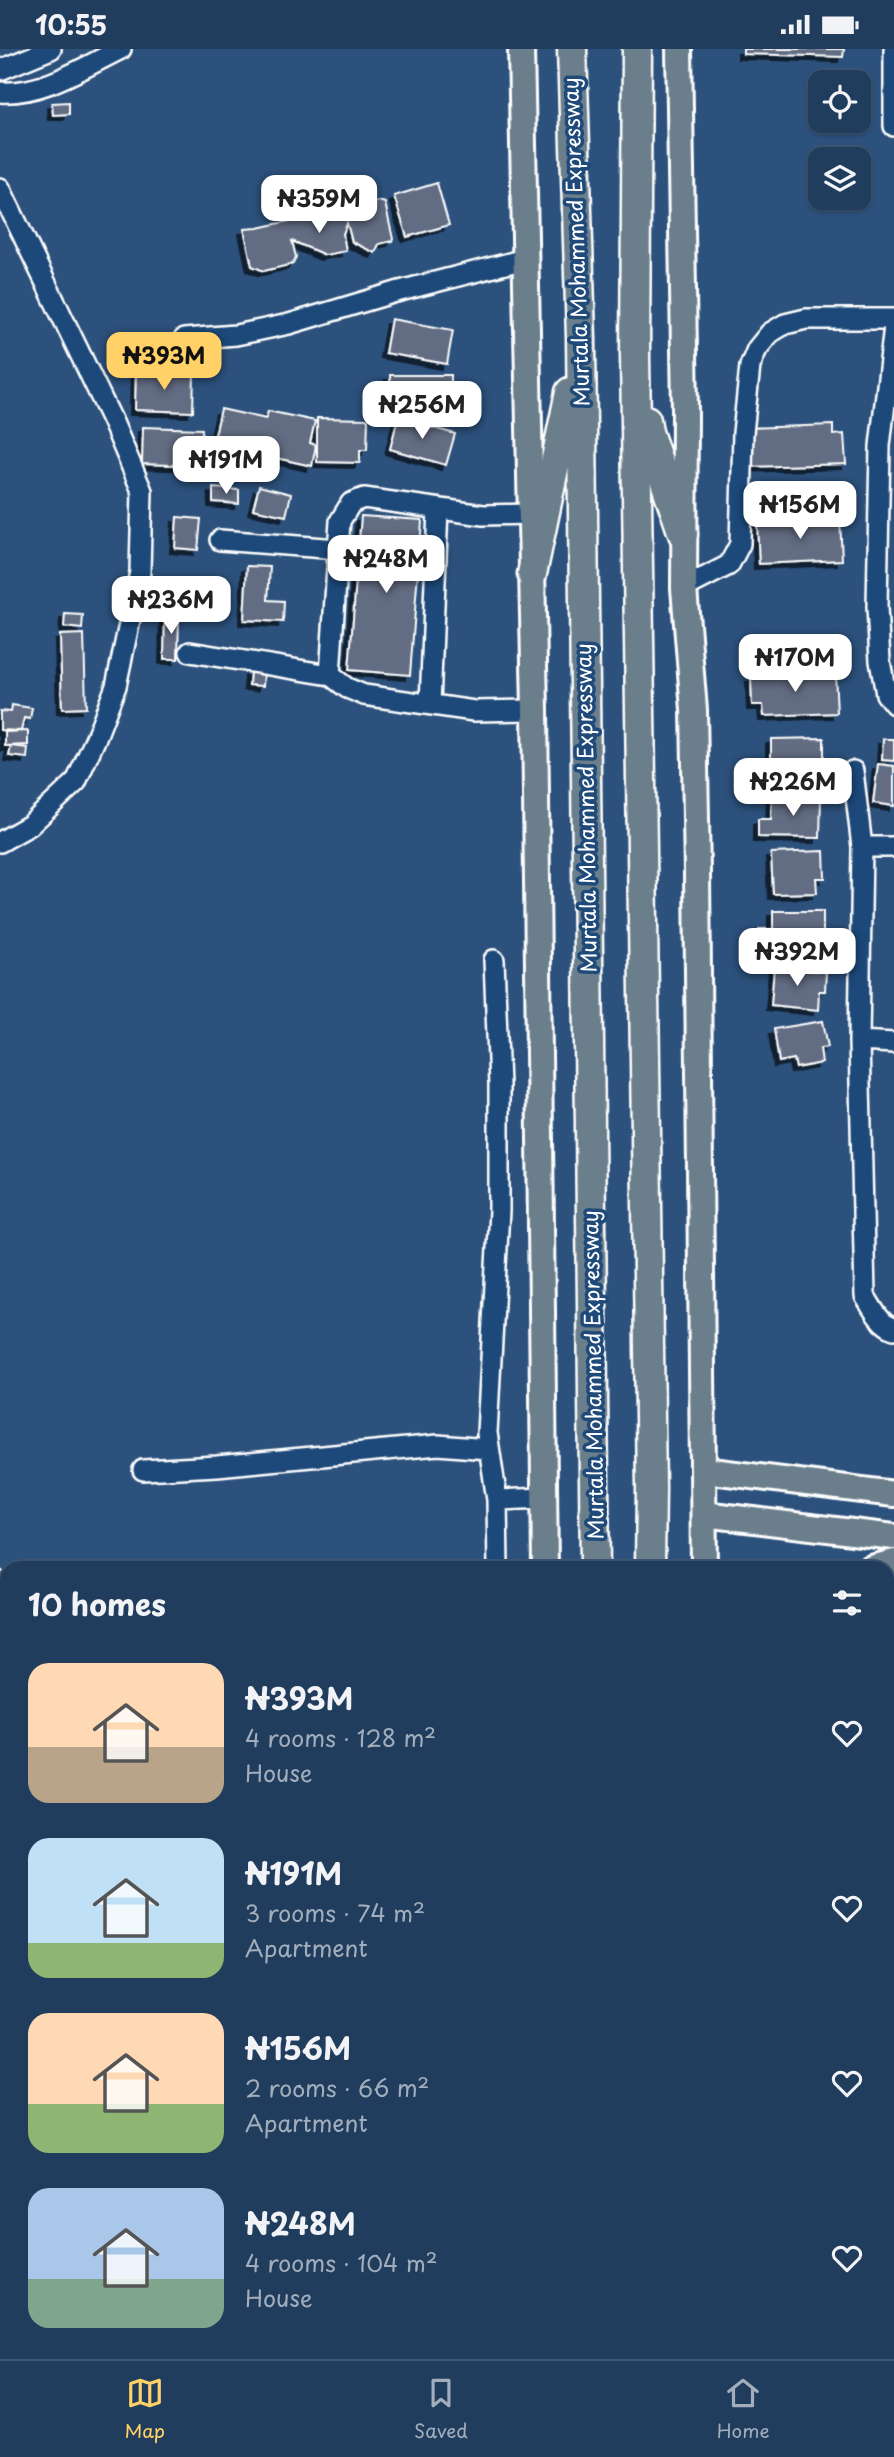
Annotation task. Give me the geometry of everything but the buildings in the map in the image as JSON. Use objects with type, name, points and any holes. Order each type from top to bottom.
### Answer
[{"type":"highway","name":"Murtala Mohammed Expressway","points":[[572,49],[580,338],[595,1561]]},
{"type":"highway","points":[[637,49],[635,355],[650,1561]]},
{"type":"highway","points":[[532,573],[580,338]]},
{"type":"highway","points":[[635,355],[648,432],[683,534]]},
{"type":"main road","points":[[522,49],[535,711],[545,1561]]},
{"type":"main road","points":[[679,49],[685,409],[683,534],[684,588],[694,723],[704,1561]]},
{"type":"main road","points":[[704,1471],[894,1494]]},
{"type":"main road","points":[[704,1514],[894,1537]]},
{"type":"street","points":[[0,69],[51,49]]},
{"type":"street","points":[[0,92],[17,93],[45,85],[121,49]]},
{"type":"street","points":[[894,49],[894,127]]},
{"type":"street","points":[[0,188],[112,420],[142,491],[140,572],[116,686],[95,740],[76,782],[30,825],[0,842]]},
{"type":"street","points":[[184,339],[236,335],[289,324],[396,292],[525,259]]},
{"type":"street","points":[[684,588],[729,565],[740,544],[743,433],[750,366],[757,349],[770,333],[785,324],[806,319],[894,319]]},
{"type":"street","points":[[894,326],[880,446],[877,607],[880,661],[886,694],[894,704]]},
{"type":"street","points":[[330,675],[341,521],[351,503],[364,498],[482,515],[530,515]]},
{"type":"street","points":[[430,704],[438,509]]},
{"type":"street","points":[[220,540],[338,549]]},
{"type":"street","points":[[190,652],[330,675],[347,688],[364,695],[474,711],[535,711]]},
{"type":"street","points":[[853,771],[862,847],[859,1041],[865,1296],[876,1315],[890,1329],[894,1329]]},
{"type":"street","points":[[862,847],[894,847]]},
{"type":"street","points":[[494,960],[499,1085],[499,1211],[487,1403],[488,1449],[497,1500],[498,1561]]},
{"type":"street","points":[[859,1041],[894,1043]]},
{"type":"street","points":[[143,1470],[217,1467],[438,1445],[488,1449]]},
{"type":"street","points":[[497,1500],[546,1498]]}]
